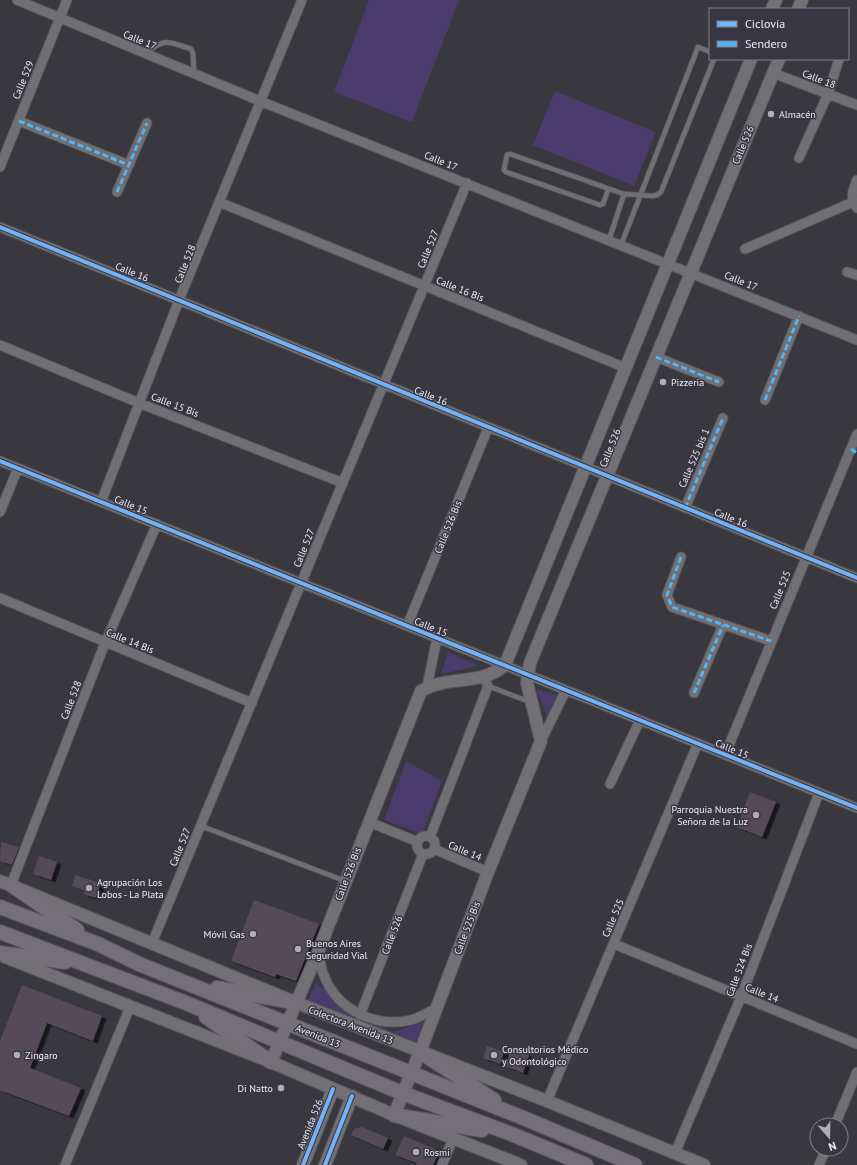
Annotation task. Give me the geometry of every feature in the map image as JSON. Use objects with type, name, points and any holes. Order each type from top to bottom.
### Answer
[{"type":"main road","name":"Calle 526","points":[[505,665],[752,60]]},
{"type":"main road","name":"Calle 526","points":[[528,675],[530,663],[779,60]]},
{"type":"main road","points":[[427,687],[442,683],[486,681],[492,674],[505,665]]},
{"type":"main road","points":[[528,675],[527,683],[541,741]]},
{"type":"main road","name":"Calle 526 Bis","points":[[271,1062],[297,1004],[421,691],[427,687]]},
{"type":"main road","name":"Calle 525 Bis","points":[[394,1114],[420,1052],[488,872],[541,741]]},
{"type":"main road","points":[[5,883],[98,944]]},
{"type":"main road","name":"Colectora Avenida 13","points":[[5,883],[297,1004],[547,1101],[704,1165]]},
{"type":"main road","name":"Avenida 13","points":[[0,906],[98,944],[139,964],[521,1117],[635,1165]]},
{"type":"main road","name":"Avenida 13","points":[[0,932],[186,1003],[402,1093],[514,1135],[586,1165]]},
{"type":"main road","points":[[0,954],[92,966]]},
{"type":"main road","points":[[0,954],[271,1062],[453,1139],[521,1165]]},
{"type":"main road","points":[[185,982],[297,1004]]},
{"type":"main road","points":[[186,1003],[271,1062]]},
{"type":"main road","points":[[420,1052],[521,1117]]},
{"type":"main road","name":"Avenida 526","points":[[303,1165],[333,1089]]},
{"type":"main road","points":[[325,1165],[352,1096]]},
{"type":"main road","points":[[394,1114],[514,1135]]},
{"type":"street","name":"Calle 17","points":[[17,0],[260,101],[668,263],[857,340]]},
{"type":"street","name":"Calle 529","points":[[0,167],[68,0]]},
{"type":"street","name":"Calle 528","points":[[101,502],[179,300],[302,0]]},
{"type":"street","points":[[799,158],[828,94],[839,60]]},
{"type":"street","name":"Calle 18","points":[[773,73],[857,105]]},
{"type":"street","points":[[19,121],[129,165]]},
{"type":"street","points":[[117,192],[147,123]]},
{"type":"street","points":[[745,249],[855,205],[852,193],[857,180]]},
{"type":"street","name":"Calle 527","points":[[152,944],[466,183]]},
{"type":"street","name":"Calle 16 Bis","points":[[219,202],[424,287],[626,368]]},
{"type":"street","name":"Calle 16","points":[[0,227],[857,578]]},
{"type":"street","points":[[847,272],[857,275]]},
{"type":"street","points":[[765,400],[799,316]]},
{"type":"street","name":"Calle 15 Bis","points":[[0,345],[139,403],[343,483]]},
{"type":"street","points":[[656,357],[719,382]]},
{"type":"street","name":"Calle 525 bis 1","points":[[685,508],[723,418]]},
{"type":"street","name":"Calle 526 Bis","points":[[407,626],[488,428]]},
{"type":"street","name":"Calle 525","points":[[725,755],[806,557],[854,451],[857,434]]},
{"type":"street","name":"Calle 15","points":[[0,461],[857,808]]},
{"type":"street","points":[[0,512],[18,468]]},
{"type":"street","name":"Calle 528","points":[[5,883],[105,643],[157,524]]},
{"type":"street","points":[[681,557],[667,595],[672,607],[771,641]]},
{"type":"street","name":"Calle 14 Bis","points":[[0,598],[252,703]]},
{"type":"street","points":[[694,693],[724,624]]},
{"type":"street","name":"Calle 526 Bis","points":[[427,687],[437,638]]},
{"type":"street","points":[[430,837],[486,681]]},
{"type":"street","name":"Calle 525 Bis","points":[[541,741],[566,690]]},
{"type":"street","points":[[610,784],[640,720]]},
{"type":"street","name":"Calle 525","points":[[547,1101],[698,743]]},
{"type":"street","name":"Calle 524 Bis","points":[[675,1153],[741,997],[819,793]]},
{"type":"street","points":[[369,822],[418,842]]},
{"type":"street","points":[[422,837],[430,837],[435,844],[434,849],[431,853],[423,854],[417,848],[418,842],[422,837]]},
{"type":"street","name":"Calle 14","points":[[434,849],[488,872]]},
{"type":"street","name":"Calle 526","points":[[360,1015],[423,854]]},
{"type":"street","name":"Calle 14","points":[[614,944],[857,1044]]},
{"type":"street","points":[[318,952],[324,977],[329,986],[339,1000],[360,1015],[386,1022],[397,1022],[412,1020],[436,1009]]},
{"type":"street","points":[[65,1165],[130,1006]]},
{"type":"street","points":[[838,1117],[857,1072]]},
{"type":"street","points":[[442,1165],[453,1139]]},
{"type":"lane","points":[[145,53],[158,44],[169,41],[191,49],[193,54],[194,74]]},
{"type":"lane","points":[[622,245],[698,47],[709,52]]},
{"type":"lane","points":[[608,190],[603,204],[600,205],[506,172],[504,170],[507,155],[510,154],[608,190],[624,194],[657,195],[661,192],[714,60]]},
{"type":"lane","points":[[609,240],[624,194]]},
{"type":"lane","points":[[486,681],[532,702]]},
{"type":"lane","points":[[201,826],[345,881]]},
{"type":"shaded area","points":[[369,0],[459,0],[412,122],[334,92]]},
{"type":"shaded area","points":[[555,91],[656,132],[634,186],[533,145]]},
{"type":"shaded area","points":[[448,652],[479,666],[441,674]]},
{"type":"shaded area","points":[[536,689],[557,695],[547,716]]},
{"type":"shaded area","points":[[406,761],[442,781],[422,834],[384,820]]},
{"type":"shaded area","points":[[316,983],[357,1016],[394,1032],[424,1021],[415,1043],[308,1001]]},
{"type":"building","name":"Parroquia Nuestra Señora de la Luz","points":[[750,792],[776,802],[762,837],[737,827]]},
{"type":"building","points":[[1,842],[19,847],[12,865],[0,861]]},
{"type":"building","points":[[39,856],[57,862],[51,880],[33,874]]},
{"type":"building","name":"Agrupación Los Lobos - La Plata","points":[[75,875],[101,883],[96,898],[83,894],[85,891],[72,886]]},
{"type":"building","points":[[254,900],[319,924],[296,981],[276,974],[275,977],[231,961]]},
{"type":"building","name":"Zingaro","points":[[22,985],[102,1016],[93,1041],[47,1023],[30,1068],[81,1088],[69,1116],[0,1090],[0,1041]]},
{"type":"building","name":"Consultorios Médico y Odontológico","points":[[487,1046],[504,1052],[500,1064],[483,1058]]},
{"type":"building","points":[[512,1049],[529,1055],[523,1073],[505,1066]]},
{"type":"building","points":[[362,1127],[388,1138],[383,1149],[351,1135],[354,1129]]},
{"type":"building","name":"Rosmi","points":[[404,1136],[435,1149],[437,1157],[433,1165],[416,1165],[417,1163],[395,1155]]},
{"type":"marked path","points":[[19,121],[129,165]]},
{"type":"marked path","points":[[117,192],[147,123]]},
{"type":"marked path","points":[[765,400],[799,316]]},
{"type":"marked path","points":[[656,357],[719,382]]},
{"type":"marked path","points":[[685,508],[723,418]]},
{"type":"marked path","points":[[851,449],[857,453]]},
{"type":"marked path","points":[[681,557],[667,595],[672,607],[771,641]]},
{"type":"marked path","points":[[694,693],[723,625]]},
{"type":"cycle path","points":[[0,227],[857,578]]},
{"type":"cycle path","points":[[0,461],[857,808]]},
{"type":"cycle path","points":[[303,1165],[333,1089]]},
{"type":"cycle path","points":[[325,1165],[352,1096]]},
{"type":"place","name":"Almacén","points":[[771,114]]},
{"type":"place","name":"Pizzeria","points":[[663,382]]},
{"type":"place","name":"Parroquia Nuestra Señora de la Luz","points":[[756,815]]},
{"type":"place","name":"Agrupación Los Lobos - La Plata","points":[[89,888]]},
{"type":"place","name":"Móvil Gas","points":[[253,934]]},
{"type":"place","name":"Buenos Aires Seguridad Vial","points":[[298,949]]},
{"type":"place","name":"Zingaro","points":[[17,1055]]},
{"type":"place","name":"Consultorios Médico y Odontológico","points":[[494,1055]]},
{"type":"place","name":"Di Natto","points":[[281,1088]]},
{"type":"place","name":"Rosmi","points":[[416,1152]]}]
